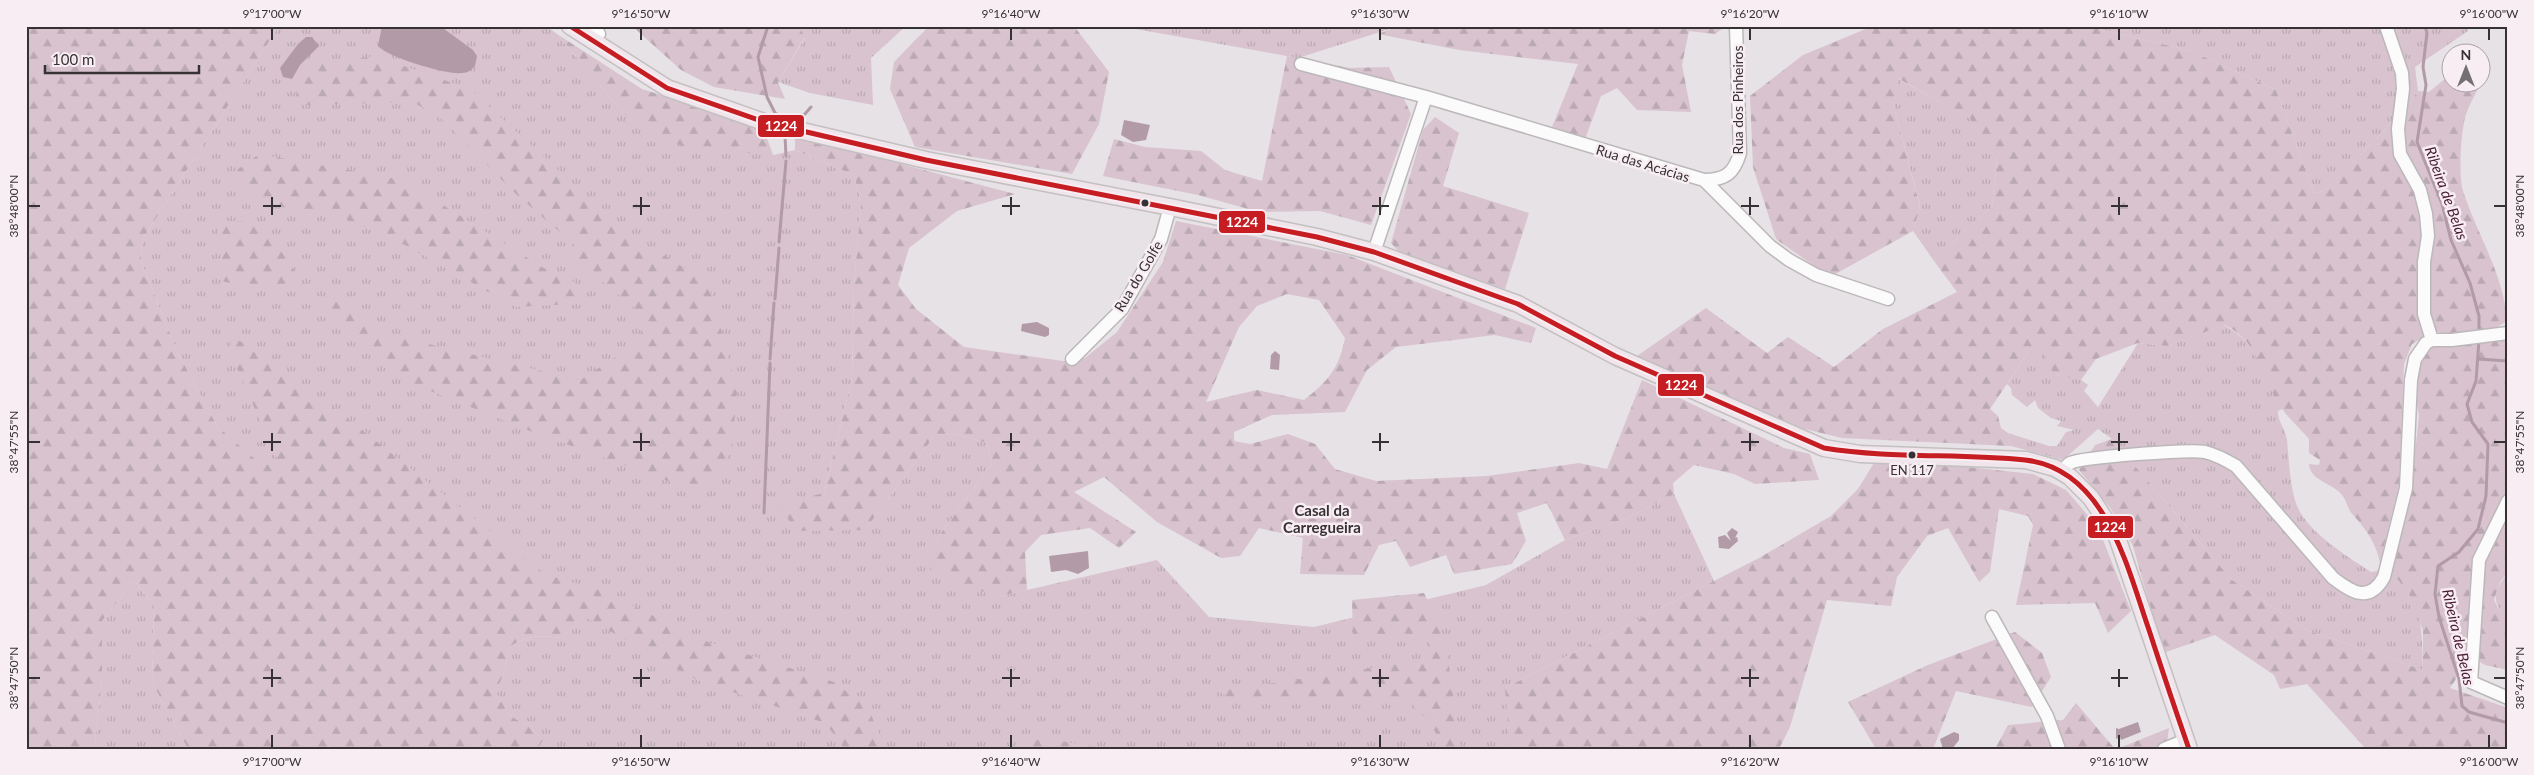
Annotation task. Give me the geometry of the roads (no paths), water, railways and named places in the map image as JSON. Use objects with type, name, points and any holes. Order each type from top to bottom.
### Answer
[{"type":"main road","points":[[570,26],[667,88],[764,122],[926,160],[1317,237],[1374,252],[1518,304],[1624,360],[1824,448],[1860,454],[2017,459],[2047,465],[2062,472],[2091,498],[2117,537],[2188,745]]},
{"type":"main road","points":[[594,29],[664,81],[694,98]]},
{"type":"street","name":"Rua dos Pinheiros","points":[[1704,180],[1716,180],[1728,176],[1735,168],[1740,153],[1736,26]]},
{"type":"street","points":[[2386,26],[2402,73],[2403,89],[2398,129],[2400,154],[2420,190],[2426,214],[2428,236],[2424,262],[2424,314],[2432,340]]},
{"type":"street","name":"Rua das Acácias","points":[[1301,64],[1426,97],[1704,180],[1770,246],[1789,260],[1816,275],[1888,299]]},
{"type":"street","points":[[1374,252],[1426,97]]},
{"type":"street","name":"Rua do Golfe","points":[[1072,359],[1122,309],[1161,239],[1170,207]]},
{"type":"street","points":[[2062,472],[2070,464],[2090,459],[2184,451],[2203,452],[2218,456],[2236,466],[2332,578],[2351,592],[2360,594],[2369,592],[2380,584],[2384,577],[2406,488],[2411,380],[2415,358],[2426,343],[2432,340],[2452,340],[2508,334]]},
{"type":"street","points":[[2508,501],[2479,560],[2471,682],[2508,698]]},
{"type":"street","points":[[1992,617],[2047,716],[2059,749]]},
{"type":"street","points":[[2164,749],[2188,745]]},
{"type":"waterway","points":[[768,26],[758,57],[767,97],[775,113],[789,120],[804,115],[811,107]]},
{"type":"waterway","name":"Ribeira de Belas","points":[[2425,26],[2427,33],[2423,67],[2426,85],[2417,142],[2442,204],[2451,240],[2470,283],[2479,316],[2479,333]]},
{"type":"waterway","points":[[785,136],[786,156]]},
{"type":"waterway","points":[[779,242],[786,161]]},
{"type":"waterway","points":[[775,299],[779,248]]},
{"type":"waterway","points":[[770,359],[774,303]]},
{"type":"waterway","name":"Ribeira de Belas","points":[[2479,340],[2476,381],[2467,404],[2472,422],[2488,444],[2486,496],[2478,529],[2459,552],[2438,566],[2435,594],[2439,617],[2459,679],[2462,706],[2469,712],[2508,723]]},
{"type":"waterway","points":[[2478,359],[2508,361]]},
{"type":"waterway","points":[[764,513],[770,363]]},
{"type":"place","name":"EN 117","points":[[1912,455]]},
{"type":"district","name":"Casal da Carregueira","points":[[1322,518]]}]
